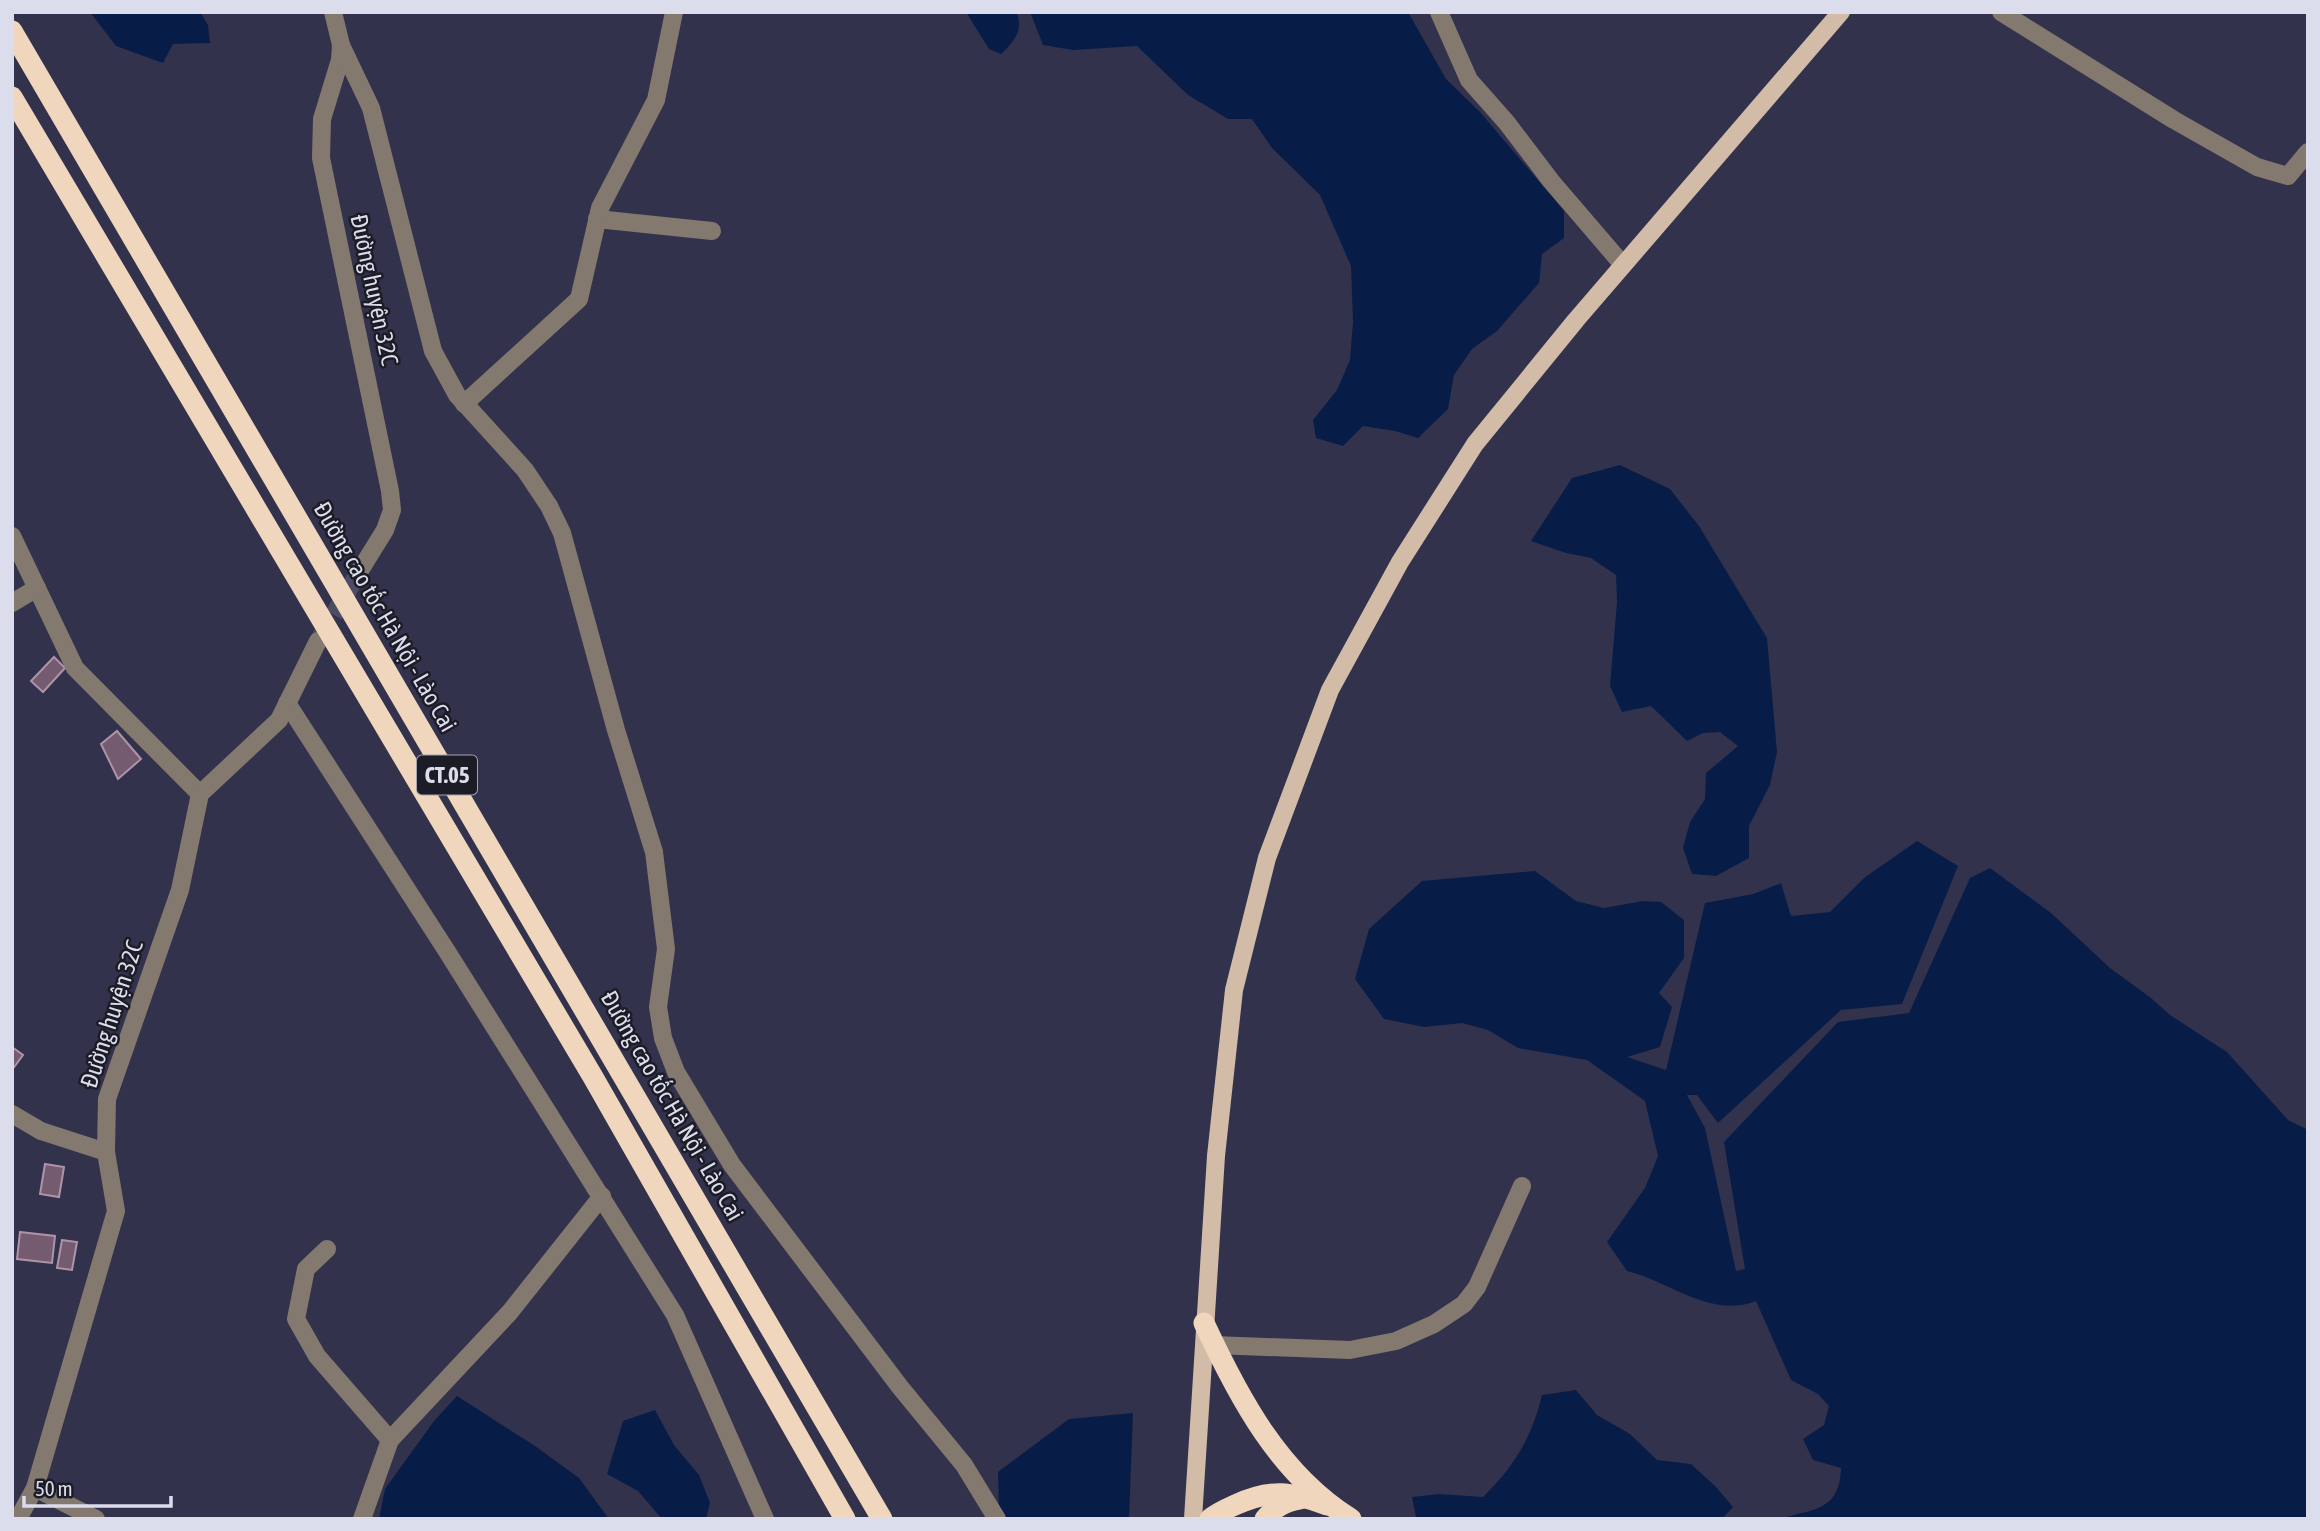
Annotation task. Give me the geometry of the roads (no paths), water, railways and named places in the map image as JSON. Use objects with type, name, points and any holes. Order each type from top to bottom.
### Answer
[{"type":"highway","name":"Đường cao tốc Hà Nội - Lào Cai","points":[[12,31],[882,1519]]},
{"type":"highway","name":"CT.05","points":[[12,97],[593,1077],[845,1519]]},
{"type":"highway","points":[[1204,1323],[1231,1380],[1261,1431],[1294,1470],[1343,1514]]},
{"type":"highway","points":[[1210,1519],[1254,1497],[1281,1492],[1309,1498],[1343,1514]]},
{"type":"highway","points":[[1265,1519],[1286,1502],[1309,1498]]},
{"type":"main road","points":[[1193,1519],[1216,1156],[1234,990],[1267,858],[1330,690],[1400,562],[1475,444],[1623,265],[1841,12]]},
{"type":"street","name":"Đường huyện 32C","points":[[333,12],[341,45],[334,85],[322,119],[321,158],[392,510],[385,530],[359,572]]},
{"type":"street","points":[[464,404],[579,299],[600,208],[656,100],[674,12]]},
{"type":"street","points":[[1438,12],[1469,80],[1623,265]]},
{"type":"street","points":[[2001,12],[2174,120],[2257,167],[2288,176],[2308,152]]},
{"type":"street","points":[[341,45],[371,108],[433,351],[457,395],[525,470],[549,506],[562,533],[616,730],[654,852],[666,949],[658,1007],[663,1038],[676,1072],[732,1165],[900,1387],[964,1465],[997,1519]]},
{"type":"street","points":[[597,219],[712,231]]},
{"type":"street","points":[[12,536],[75,667],[200,794],[279,720],[318,641]]},
{"type":"street","points":[[12,603],[37,588]]},
{"type":"street","points":[[287,704],[602,1196],[674,1315],[765,1519]]},
{"type":"street","name":"Đường huyện 32C","points":[[18,1519],[36,1488],[116,1211],[106,1152],[107,1099],[180,890],[200,794]]},
{"type":"street","points":[[12,1114],[41,1131],[106,1152]]},
{"type":"street","points":[[1214,1345],[1350,1350],[1396,1340],[1434,1324],[1464,1304],[1477,1287],[1522,1186]]},
{"type":"street","points":[[362,1519],[390,1440],[510,1312],[602,1196]]},
{"type":"street","points":[[327,1249],[306,1269],[296,1319],[317,1356],[390,1440]]},
{"type":"street","points":[[36,1488],[96,1519]]},
{"type":"water","points":[[90,12],[200,12],[208,25],[210,43],[173,44],[163,63],[116,46]]},
{"type":"water","points":[[966,12],[1016,12],[1019,24],[1016,35],[1001,54],[989,49]]},
{"type":"water","points":[[1030,12],[1408,12],[1446,79],[1480,112],[1564,211],[1564,238],[1542,254],[1539,283],[1497,331],[1472,349],[1454,375],[1448,409],[1418,438],[1363,426],[1343,446],[1316,438],[1313,420],[1337,390],[1350,360],[1353,322],[1351,266],[1320,195],[1272,148],[1252,119],[1228,119],[1188,95],[1137,46],[1073,50],[1043,45]]},
{"type":"water","points":[[1620,465],[1670,489],[1699,526],[1767,638],[1777,752],[1770,785],[1749,826],[1749,858],[1716,876],[1692,874],[1683,848],[1690,822],[1705,799],[1706,773],[1738,746],[1720,732],[1703,733],[1687,741],[1651,706],[1622,712],[1610,686],[1617,602],[1616,575],[1591,558],[1531,541],[1572,478]]},
{"type":"water","points":[[1917,841],[1958,866],[1902,1004],[1841,1010],[1718,1123],[1697,1095],[1687,1095],[1705,1128],[1736,1271],[1745,1269],[1724,1142],[1838,1022],[1909,1013],[1970,878],[1990,868],[2051,913],[2110,968],[2170,1015],[2227,1052],[2288,1120],[2308,1130],[2308,1519],[1779,1519],[1822,1506],[1836,1493],[1841,1468],[1813,1460],[1803,1439],[1824,1425],[1829,1406],[1818,1394],[1791,1380],[1756,1301],[1723,1305],[1690,1296],[1627,1271],[1607,1242],[1645,1188],[1658,1156],[1645,1101],[1587,1060],[1518,1048],[1488,1030],[1462,1023],[1424,1027],[1384,1019],[1355,979],[1369,929],[1422,881],[1535,871],[1576,901],[1604,908],[1643,901],[1661,902],[1684,920],[1684,958],[1659,993],[1672,1007],[1660,1047],[1627,1057],[1666,1070],[1705,903],[1753,894],[1781,883],[1791,916],[1830,912],[1864,878]]},
{"type":"water","points":[[1576,1390],[1597,1415],[1630,1434],[1657,1460],[1691,1464],[1733,1507],[1722,1519],[1416,1517],[1412,1497],[1439,1494],[1483,1497],[1513,1463],[1533,1424],[1542,1395]]},
{"type":"water","points":[[457,1396],[579,1478],[609,1519],[379,1519],[385,1489],[434,1421]]},
{"type":"water","points":[[655,1410],[674,1445],[699,1475],[710,1503],[706,1519],[662,1519],[638,1491],[607,1474],[623,1421]]},
{"type":"water","points":[[1133,1413],[1129,1519],[1004,1519],[999,1510],[998,1472],[1069,1419]]},
{"type":"tunnel","points":[[320,638],[359,572]]}]
